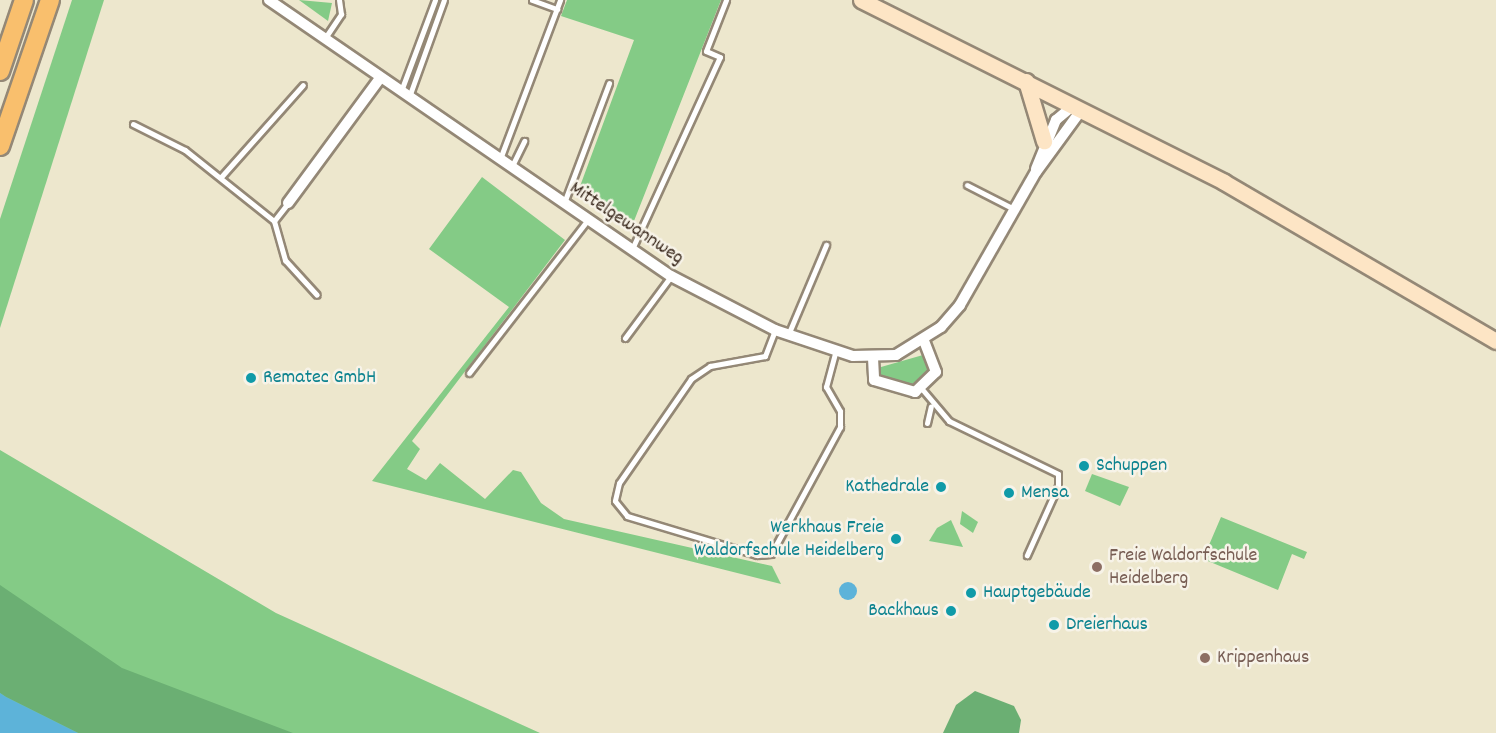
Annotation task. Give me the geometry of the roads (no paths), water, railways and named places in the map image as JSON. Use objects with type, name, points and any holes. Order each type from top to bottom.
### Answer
[{"type":"highway","points":[[0,71],[24,0]]},
{"type":"highway","points":[[0,146],[50,0]]},
{"type":"main road","points":[[861,0],[1078,107],[1346,248],[1496,341]]},
{"type":"main road","points":[[1026,81],[1044,141]]},
{"type":"street","name":"Mittelgewannweg","points":[[269,0],[587,221],[671,276],[775,330],[836,353],[873,358],[896,355],[924,341],[960,305],[1036,172],[1078,107]]},
{"type":"street","points":[[288,203],[380,78]]},
{"type":"street","name":"Mittelgewannweg","points":[[1036,172],[1044,141],[1078,107]]},
{"type":"street","points":[[873,358],[874,380],[904,392],[922,389],[936,372],[924,341]]},
{"type":"lane","points":[[324,40],[341,14],[339,0]]},
{"type":"lane","points":[[404,95],[435,0]]},
{"type":"lane","points":[[404,95],[444,0]]},
{"type":"lane","points":[[532,0],[556,9]]},
{"type":"lane","points":[[499,160],[560,0]]},
{"type":"lane","points":[[631,251],[720,57],[706,51],[726,0]]},
{"type":"lane","points":[[563,204],[609,83]]},
{"type":"lane","points":[[221,177],[303,85]]},
{"type":"lane","points":[[133,124],[185,150],[274,221],[285,260],[317,295]]},
{"type":"lane","points":[[511,168],[524,141]]},
{"type":"lane","points":[[967,185],[1014,209]]},
{"type":"lane","points":[[274,221],[288,203]]},
{"type":"lane","points":[[469,373],[587,221]]},
{"type":"lane","points":[[788,335],[826,245]]},
{"type":"lane","points":[[625,338],[671,276]]},
{"type":"lane","points":[[775,330],[765,356],[710,366],[691,379],[619,483],[615,501],[627,516],[757,555],[771,554],[840,427],[840,411],[826,387],[836,353]]},
{"type":"lane","points":[[922,389],[932,406],[949,421],[1058,474],[1058,486],[1026,555]]},
{"type":"lane","points":[[927,423],[932,406]]},
{"type":"water","points":[[848,582],[854,585],[857,591],[854,597],[848,600],[842,597],[839,591],[842,585]]},
{"type":"water","points":[[0,693],[6,697],[78,733],[0,733]]},
{"type":"place","name":"Rematec GmbH","points":[[251,378]]},
{"type":"place","name":"Schuppen","points":[[1084,466]]},
{"type":"place","name":"Kathedrale","points":[[941,487]]},
{"type":"place","name":"Mensa","points":[[1009,493]]},
{"type":"place","name":"Werkhaus Freie Waldorfschule Heidelberg","points":[[896,539]]},
{"type":"place","name":"Freie Waldorfschule Heidelberg","points":[[1097,567]]},
{"type":"place","name":"Hauptgebäude","points":[[971,593]]},
{"type":"place","name":"Backhaus","points":[[951,611]]},
{"type":"place","name":"Dreierhaus","points":[[1054,625]]},
{"type":"place","name":"Krippenhaus","points":[[1205,658]]}]
